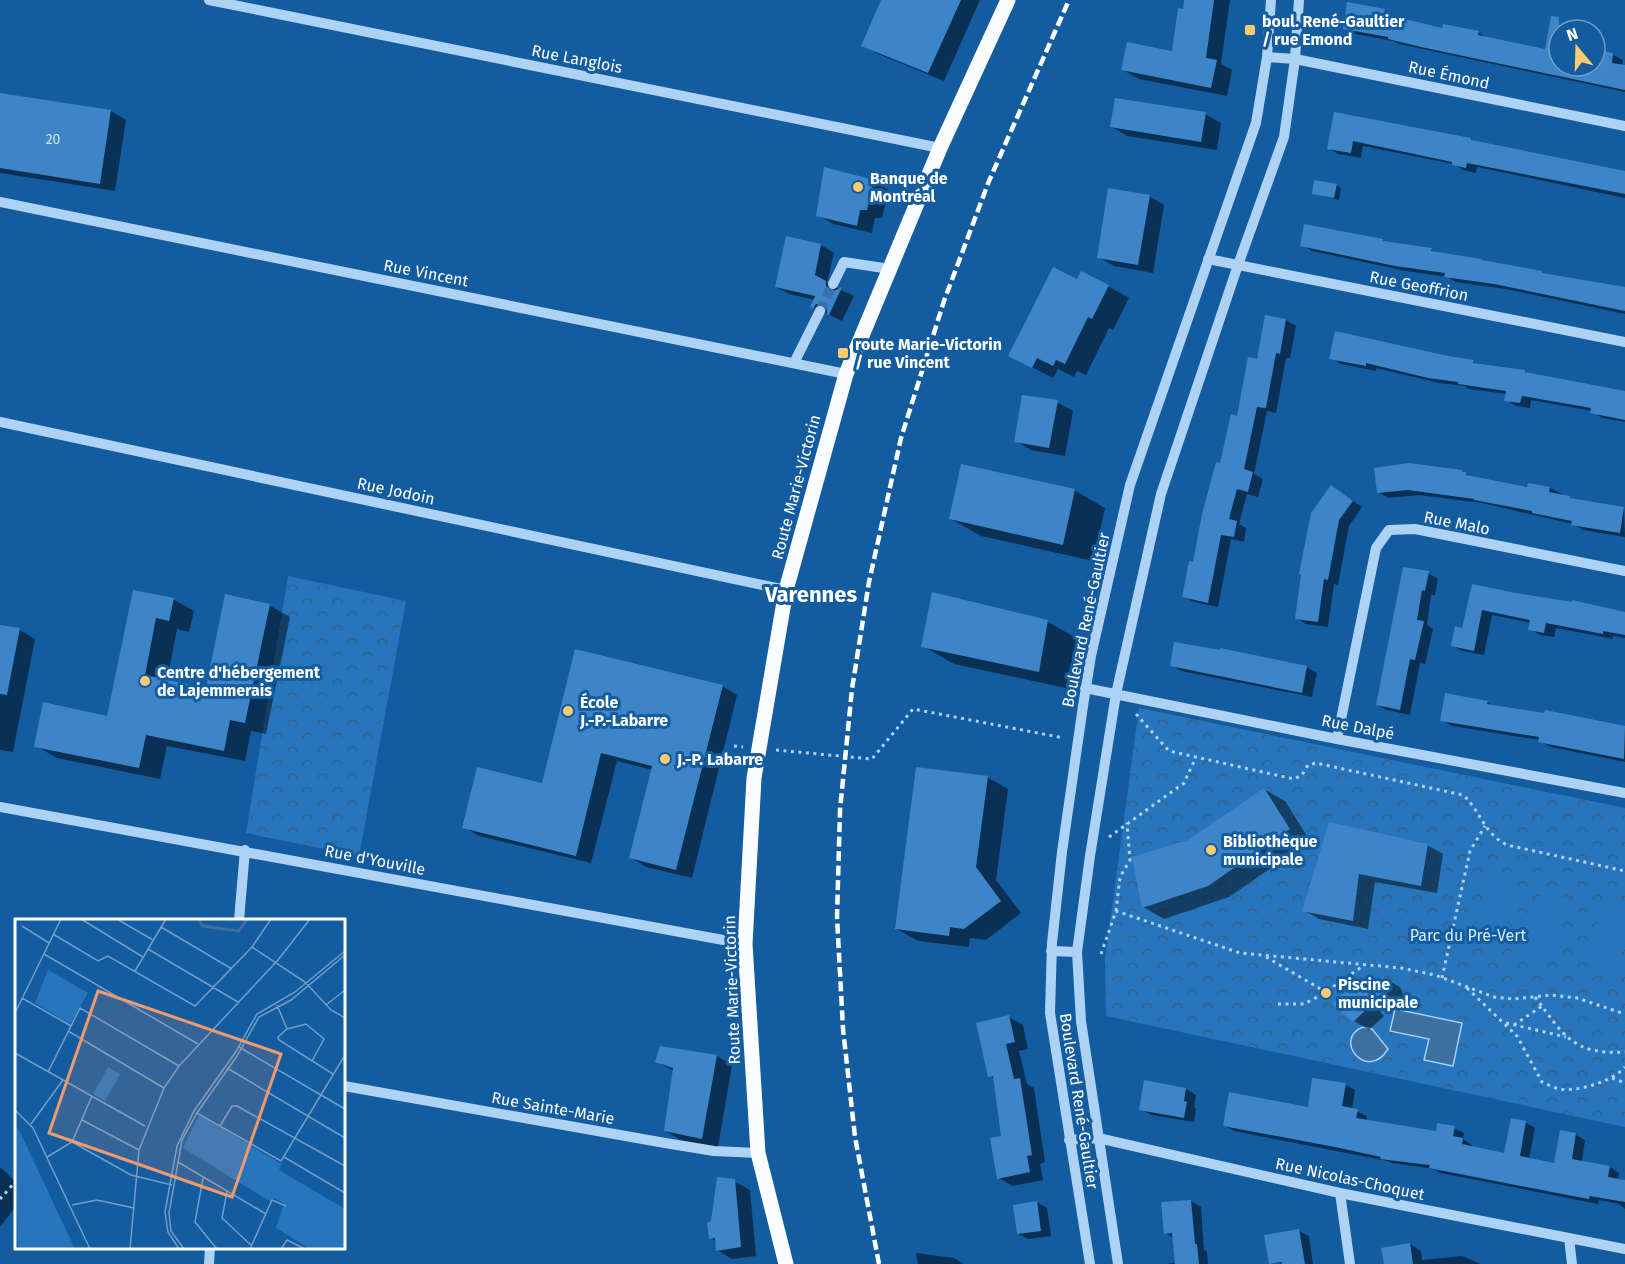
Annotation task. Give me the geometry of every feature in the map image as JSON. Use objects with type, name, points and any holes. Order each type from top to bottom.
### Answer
[{"type":"main road","name":"Route Marie-Victorin","points":[[786,1264],[758,1153],[745,944],[754,778],[786,590],[846,374],[940,147],[1008,0]]},
{"type":"street","name":"Rue Langlois","points":[[209,0],[940,147]]},
{"type":"street","name":"Boulevard René-Gaultier","points":[[1090,1264],[1050,1013],[1051,951],[1085,688],[1130,484],[1256,123],[1267,57],[1271,0]]},
{"type":"street","name":"Boulevard René-Gaultier","points":[[1118,1264],[1081,1021],[1077,952],[1091,849],[1116,694],[1161,494],[1284,137],[1295,58],[1299,0]]},
{"type":"street","name":"Rue Émond","points":[[1267,57],[1295,58],[1625,126]]},
{"type":"street","name":"Rue Vincent","points":[[0,202],[846,374]]},
{"type":"street","name":"Rue Geoffrion","points":[[1208,259],[1625,342]]},
{"type":"street","points":[[834,284],[844,262],[890,269]]},
{"type":"street","points":[[794,363],[820,311]]},
{"type":"street","name":"Rue Jodoin","points":[[0,422],[786,590]]},
{"type":"street","name":"Rue Malo","points":[[1337,738],[1376,548],[1389,530],[1415,529],[1625,571]]},
{"type":"street","name":"Rue Dalpé","points":[[1085,688],[1625,793]]},
{"type":"street","name":"Rue d'Youville","points":[[0,807],[244,850],[745,944]]},
{"type":"street","points":[[239,919],[244,850]]},
{"type":"street","points":[[1051,951],[1077,952]]},
{"type":"street","name":"Rue Sainte-Marie","points":[[345,1086],[665,1143],[758,1153]]},
{"type":"street","name":"Rue Nicolas-Choquet","points":[[1069,1140],[1098,1138],[1340,1193],[1625,1248]]},
{"type":"street","points":[[1340,1193],[1350,1264]]},
{"type":"street","points":[[1569,1238],[1572,1264]]},
{"type":"street","points":[[209,1264],[210,1249]]},
{"type":"path","points":[[1116,694],[1130,706],[1169,751],[1294,779],[1302,776],[1308,765],[1316,763],[1463,795],[1470,801],[1485,826],[1497,840],[1507,845],[1625,872]]},
{"type":"path","points":[[734,746],[872,759],[913,709],[1078,741]]},
{"type":"path","points":[[1091,849],[1184,783],[1196,757]]},
{"type":"path","points":[[1101,954],[1116,911],[1120,877],[1130,860],[1127,823]]},
{"type":"path","points":[[1442,978],[1470,851],[1485,826]]},
{"type":"path","points":[[1116,911],[1240,953],[1401,968],[1442,978],[1494,997],[1514,999],[1551,995],[1577,998],[1625,1014]]},
{"type":"path","points":[[1264,956],[1331,995]]},
{"type":"path","points":[[1278,1004],[1304,1004],[1326,992],[1364,965]]},
{"type":"path","points":[[1466,986],[1517,1036],[1542,1082],[1560,1089],[1587,1087],[1619,1074],[1625,1067]]},
{"type":"path","points":[[1535,997],[1566,1037]]},
{"type":"path","points":[[1514,1025],[1542,1006]]},
{"type":"path","points":[[1504,1023],[1566,1037],[1590,1051],[1625,1052]]},
{"type":"path","points":[[1610,1078],[1625,1083]]},
{"type":"path","points":[[0,1199],[15,1182]]},
{"type":"green space","points":[[288,576],[406,601],[359,856],[246,833]]},
{"type":"green space","name":"Parc du Pré-Vert","points":[[1139,708],[1625,808],[1625,1127],[1106,1016],[1105,960]]},
{"type":"green space","points":[[1487,880],[1516,886],[1502,950],[1473,944]]},
{"type":"green space","points":[[1540,892],[1569,898],[1555,962],[1526,955]]},
{"type":"green space","points":[[1602,905],[1625,910],[1625,939],[1617,975],[1588,969]]},
{"type":"shaded area","points":[[1395,1009],[1462,1023],[1453,1066],[1424,1060],[1429,1039],[1390,1031]]},
{"type":"shaded area","points":[[1363,1027],[1372,1029],[1388,1049],[1380,1058],[1371,1062],[1356,1055],[1352,1048],[1351,1040],[1354,1033]]},
{"type":"building","points":[[881,0],[961,0],[928,73],[861,46]]},
{"type":"building","points":[[1184,0],[1214,0],[1206,58],[1217,60],[1211,88],[1121,70],[1127,42],[1172,51],[1178,8],[1183,9]]},
{"type":"building","points":[[1347,2],[1385,9],[1384,14],[1442,28],[1443,24],[1479,31],[1478,35],[1545,49],[1547,38],[1547,74],[1421,47],[1388,39],[1388,37],[1343,29]]},
{"type":"building","points":[[1607,52],[1613,53],[1612,63],[1625,65],[1625,90],[1568,78],[1607,78]]},
{"type":"building","points":[[0,93],[111,110],[100,184],[0,168]]},
{"type":"building","points":[[1115,98],[1206,112],[1201,142],[1110,127]]},
{"type":"building","points":[[1334,112],[1625,171],[1625,194],[1467,163],[1466,168],[1452,165],[1452,162],[1353,141],[1351,153],[1327,149]]},
{"type":"building","points":[[824,167],[874,180],[867,210],[860,210],[857,226],[816,216]]},
{"type":"building","points":[[1314,180],[1337,184],[1334,198],[1312,194]]},
{"type":"building","points":[[1108,188],[1150,195],[1138,265],[1097,258]]},
{"type":"building","points":[[1304,224],[1383,239],[1383,241],[1432,248],[1431,251],[1482,259],[1542,271],[1542,273],[1625,287],[1625,311],[1494,284],[1444,277],[1445,273],[1395,266],[1300,246]]},
{"type":"building","points":[[786,236],[821,244],[815,275],[826,281],[826,288],[830,291],[842,287],[829,315],[827,307],[823,304],[810,307],[815,296],[775,287]]},
{"type":"building","points":[[1053,267],[1077,279],[1081,271],[1109,285],[1092,319],[1088,317],[1065,364],[1056,360],[1053,366],[1037,358],[1032,368],[1008,356]]},
{"type":"building","points":[[1265,315],[1286,319],[1280,354],[1276,353],[1266,408],[1257,407],[1244,469],[1253,472],[1248,492],[1237,489],[1229,519],[1237,521],[1234,537],[1221,535],[1208,603],[1182,597],[1189,561],[1193,562],[1202,514],[1216,462],[1220,463],[1231,414],[1237,416],[1248,357],[1257,359]]},
{"type":"building","points":[[1335,331],[1474,360],[1473,363],[1525,370],[1525,372],[1625,391],[1625,420],[1590,413],[1591,408],[1522,396],[1520,403],[1504,401],[1506,391],[1428,378],[1366,363],[1366,366],[1329,359]]},
{"type":"building","points":[[1022,395],[1058,400],[1049,448],[1014,442]]},
{"type":"building","points":[[1409,463],[1462,470],[1466,472],[1466,475],[1527,487],[1528,483],[1550,487],[1549,492],[1570,496],[1570,498],[1624,507],[1620,533],[1571,525],[1572,521],[1474,499],[1408,490],[1377,493],[1374,468]]},
{"type":"building","points":[[961,464],[1075,489],[1063,545],[949,519]]},
{"type":"building","points":[[1331,485],[1353,501],[1339,520],[1328,580],[1324,579],[1318,622],[1295,619],[1301,575],[1299,574],[1311,513]]},
{"type":"building","points":[[1403,567],[1429,571],[1425,591],[1422,590],[1417,620],[1424,621],[1415,660],[1410,659],[1400,710],[1376,705]]},
{"type":"building","points":[[1472,584],[1572,602],[1572,600],[1625,612],[1625,635],[1603,631],[1603,634],[1546,623],[1544,633],[1528,630],[1530,620],[1482,610],[1474,651],[1451,646],[1455,626],[1462,628]]},
{"type":"building","name":"Centre d'hébergement de Lajemmerais","points":[[133,590],[174,598],[169,621],[156,618],[145,675],[206,688],[225,594],[270,604],[245,723],[230,720],[224,751],[146,735],[139,768],[34,747],[43,702],[107,716]]},
{"type":"building","points":[[932,592],[1048,620],[1039,672],[921,647]]},
{"type":"building","points":[[0,625],[20,628],[7,695],[0,694]]},
{"type":"building","points":[[1174,642],[1220,650],[1220,648],[1307,666],[1302,693],[1170,666]]},
{"type":"building","name":"J.-P. Labarre","points":[[575,649],[723,685],[676,870],[629,858],[652,766],[601,753],[576,856],[462,828],[477,767],[542,783]]},
{"type":"building","points":[[1445,693],[1488,701],[1487,704],[1544,713],[1545,710],[1625,726],[1624,759],[1538,742],[1539,737],[1440,721]]},
{"type":"building","points":[[916,767],[988,776],[976,867],[1001,901],[964,929],[950,927],[949,936],[895,929]]},
{"type":"building","points":[[1264,788],[1290,829],[1208,886],[1142,908],[1132,857],[1188,840]]},
{"type":"building","points":[[1329,822],[1428,844],[1421,886],[1359,874],[1353,921],[1302,911]]},
{"type":"building","points":[[1384,977],[1390,990],[1366,1002],[1370,1006],[1353,1022],[1332,1004],[1353,985],[1357,990]]},
{"type":"building","points":[[1009,1015],[1015,1042],[1006,1044],[1014,1079],[1020,1078],[1032,1155],[1027,1156],[1030,1172],[997,1179],[990,1138],[1001,1136],[993,1076],[988,1077],[976,1023]]},
{"type":"building","points":[[660,1046],[717,1055],[702,1139],[664,1131],[673,1068],[655,1062]]},
{"type":"building","points":[[1312,1078],[1346,1083],[1342,1106],[1358,1109],[1356,1118],[1436,1131],[1437,1123],[1455,1126],[1453,1136],[1463,1138],[1462,1144],[1504,1153],[1511,1118],[1526,1121],[1520,1156],[1554,1163],[1560,1130],[1576,1133],[1572,1159],[1610,1166],[1608,1177],[1625,1180],[1625,1202],[1557,1193],[1429,1168],[1430,1165],[1380,1159],[1381,1157],[1335,1147],[1223,1126],[1229,1092],[1308,1107]]},
{"type":"building","points":[[1144,1080],[1186,1088],[1184,1101],[1187,1102],[1184,1118],[1139,1110]]},
{"type":"building","points":[[717,1177],[735,1179],[741,1247],[716,1251],[715,1238],[709,1239],[707,1223],[711,1221]]},
{"type":"building","points":[[1191,1200],[1199,1264],[1175,1264],[1172,1233],[1164,1234],[1161,1202]]},
{"type":"building","points":[[1037,1201],[1041,1231],[1017,1234],[1013,1205]]},
{"type":"building","points":[[1299,1229],[1305,1264],[1282,1264],[1282,1262],[1269,1264],[1264,1235]]},
{"type":"building","points":[[1410,1243],[1413,1264],[1384,1264],[1381,1248]]},
{"type":"tunnel","points":[[820,311],[833,284]]},
{"type":"railway","points":[[879,1264],[855,1137],[843,1029],[837,917],[840,810],[852,689],[869,582],[901,438],[944,301],[989,181],[1069,0]]},
{"type":"place","name":"boul. René-Gaultier / rue Emond","points":[[1250,30]]},
{"type":"place","name":"Banque de Montréal","points":[[858,187]]},
{"type":"place","name":"route Marie-Victorin / rue Vincent","points":[[843,353]]},
{"type":"place","name":"Centre d'hébergement de Lajemmerais","points":[[145,681]]},
{"type":"place","name":"École J.-P.-Labarre","points":[[568,711]]},
{"type":"place","name":"J.-P. Labarre","points":[[665,759]]},
{"type":"place","name":"Bibliothèque municipale","points":[[1211,850]]},
{"type":"place","name":"Piscine municipale","points":[[1326,993]]},
{"type":"district","name":"Varennes","points":[[811,594]]}]
